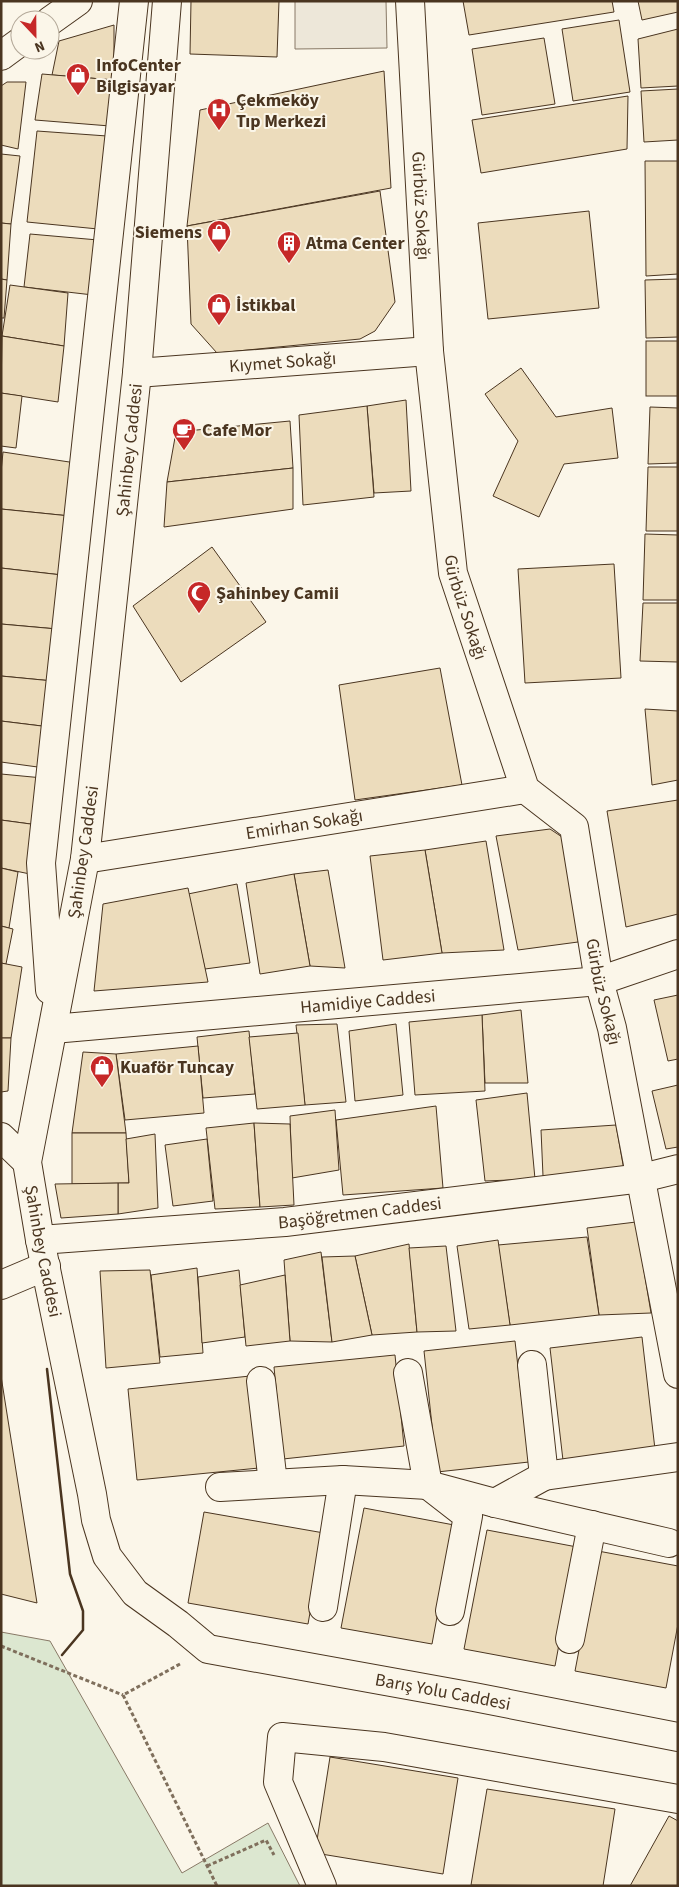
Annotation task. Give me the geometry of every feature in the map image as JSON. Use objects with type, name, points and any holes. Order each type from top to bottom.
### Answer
[{"type":"street","points":[[60,14],[78,1]]},
{"type":"street","points":[[53,1029],[41,863],[134,1]]},
{"type":"street","name":"Şahinbey Caddesi","points":[[167,1],[137,373],[85,859],[27,1162],[40,1240],[96,1520],[107,1556],[135,1594],[178,1624],[208,1649]]},
{"type":"street","name":"Gürbüz Sokağı","points":[[410,1],[428,351],[453,572],[525,789],[574,827],[600,981],[612,1028],[642,1178],[678,1374]]},
{"type":"street","name":"Kıymet Sokağı","points":[[137,373],[428,351]]},
{"type":"street","name":"Emirhan Sokağı","points":[[85,859],[525,789]]},
{"type":"street","name":"Hamidiye Caddesi","points":[[53,1029],[600,981],[678,954]]},
{"type":"street","points":[[1,1137],[27,1162]]},
{"type":"street","name":"Başöğretmen Caddesi","points":[[40,1240],[285,1222],[642,1178],[678,1169]]},
{"type":"street","points":[[1,1285],[46,1266]]},
{"type":"street","points":[[532,1365],[544,1476]]},
{"type":"street","points":[[408,1373],[428,1485],[468,1516],[450,1611]]},
{"type":"street","points":[[261,1381],[273,1484]]},
{"type":"street","points":[[495,1503],[544,1476],[678,1457]]},
{"type":"street","points":[[323,1608],[343,1480]]},
{"type":"street","points":[[220,1487],[343,1480],[428,1485],[495,1503],[669,1542]]},
{"type":"street","points":[[570,1639],[592,1525]]},
{"type":"street","name":"Barış Yolu Caddesi","points":[[208,1649],[474,1697],[678,1738]]},
{"type":"street","points":[[322,1886],[278,1782],[282,1737],[384,1747],[678,1798]]},
{"type":"path","points":[[1,1646],[123,1695],[217,1886]]},
{"type":"path","points":[[123,1695],[208,1649]]},
{"type":"path","points":[[207,1866],[266,1840],[278,1863]]},
{"type":"green space","points":[[1,1632],[50,1641],[182,1873],[268,1823],[300,1886],[1,1886]]},
{"type":"shaded area","points":[[295,1],[386,1],[387,48],[295,49]]},
{"type":"building","points":[[191,1],[279,1],[277,57],[190,54]]},
{"type":"building","points":[[463,1],[612,1],[614,12],[469,35]]},
{"type":"building","points":[[638,1],[678,1],[678,12],[642,20]]},
{"type":"building","points":[[619,20],[630,92],[573,101],[562,29]]},
{"type":"building","points":[[114,25],[114,80],[52,75],[55,60],[60,60],[60,41]]},
{"type":"building","points":[[678,29],[678,86],[641,88],[638,39]]},
{"type":"building","points":[[544,38],[555,104],[482,115],[472,49]]},
{"type":"building","points":[[384,71],[391,188],[187,226],[200,110]]},
{"type":"building","points":[[42,74],[114,80],[110,126],[35,120]]},
{"type":"building","points":[[7,82],[26,82],[18,149],[1,145],[1,86]]},
{"type":"building","points":[[678,89],[678,140],[644,142],[641,91]]},
{"type":"building","points":[[628,96],[627,149],[481,173],[472,120]]},
{"type":"building","points":[[37,131],[107,136],[98,229],[27,222]]},
{"type":"building","points":[[1,154],[20,156],[11,224],[1,223]]},
{"type":"building","points":[[645,161],[678,161],[678,274],[646,276]]},
{"type":"building","name":"Atma Center","points":[[380,191],[395,302],[375,331],[360,339],[217,353],[191,324],[187,226]]},
{"type":"building","points":[[589,211],[599,308],[488,319],[478,223]]},
{"type":"building","points":[[1,223],[11,224],[7,280],[1,279]]},
{"type":"building","points":[[30,234],[98,240],[93,295],[24,287]]},
{"type":"building","points":[[1,279],[7,280],[4,318],[1,318]]},
{"type":"building","points":[[678,279],[678,337],[646,338],[645,280]]},
{"type":"building","points":[[10,285],[68,293],[64,346],[2,336]]},
{"type":"building","points":[[2,336],[64,346],[58,402],[1,393]]},
{"type":"building","points":[[646,341],[678,341],[678,396],[646,396]]},
{"type":"building","points":[[521,368],[556,417],[612,408],[618,458],[564,464],[539,517],[493,496],[518,441],[485,394]]},
{"type":"building","points":[[1,393],[22,396],[16,448],[1,446]]},
{"type":"building","points":[[406,400],[411,491],[374,493],[367,406]]},
{"type":"building","points":[[367,406],[374,497],[303,505],[299,415]]},
{"type":"building","points":[[650,407],[678,408],[678,463],[648,464]]},
{"type":"building","points":[[290,421],[293,468],[167,482],[176,432]]},
{"type":"building","points":[[3,452],[76,463],[70,516],[1,509]]},
{"type":"building","points":[[648,467],[678,467],[678,531],[646,531]]},
{"type":"building","points":[[293,468],[293,509],[164,527],[167,482]]},
{"type":"building","points":[[1,509],[70,516],[62,575],[1,568]]},
{"type":"building","points":[[645,534],[678,535],[678,600],[643,600]]},
{"type":"building","name":"Şahinbey Camii","points":[[212,547],[266,622],[181,682],[133,606]]},
{"type":"building","points":[[614,564],[621,678],[525,683],[518,569]]},
{"type":"building","points":[[1,568],[62,575],[57,629],[1,624]]},
{"type":"building","points":[[643,603],[678,603],[678,662],[640,661]]},
{"type":"building","points":[[1,624],[57,629],[53,681],[1,676]]},
{"type":"building","points":[[440,668],[462,785],[355,800],[339,685]]},
{"type":"building","points":[[1,676],[53,681],[50,727],[1,721]]},
{"type":"building","points":[[645,709],[678,711],[678,780],[652,785]]},
{"type":"building","points":[[1,721],[50,727],[45,768],[1,762]]},
{"type":"building","points":[[1,774],[43,778],[38,825],[1,820]]},
{"type":"building","points":[[678,800],[678,914],[626,927],[607,811]]},
{"type":"building","points":[[1,820],[38,825],[30,874],[1,868]]},
{"type":"building","points":[[550,829],[565,839],[583,930],[578,942],[518,950],[496,836]]},
{"type":"building","points":[[486,841],[504,950],[442,953],[425,850]]},
{"type":"building","points":[[425,850],[442,953],[383,960],[370,856]]},
{"type":"building","points":[[1,868],[18,872],[9,928],[1,926]]},
{"type":"building","points":[[328,870],[345,968],[310,966],[294,874]]},
{"type":"building","points":[[294,874],[310,966],[260,974],[246,883]]},
{"type":"building","points":[[237,884],[250,963],[205,969],[188,894]]},
{"type":"building","points":[[188,888],[208,982],[94,991],[103,904]]},
{"type":"building","points":[[1,926],[13,929],[6,964],[1,963]]},
{"type":"building","points":[[1,963],[22,967],[11,1038],[1,1038]]},
{"type":"building","points":[[678,995],[678,1059],[668,1061],[654,1000]]},
{"type":"building","points":[[521,1010],[528,1083],[485,1083],[482,1015]]},
{"type":"building","points":[[482,1015],[485,1091],[415,1095],[409,1022]]},
{"type":"building","points":[[337,1024],[346,1102],[305,1105],[296,1025]]},
{"type":"building","points":[[396,1024],[403,1095],[355,1101],[349,1031]]},
{"type":"building","points":[[249,1031],[255,1094],[203,1098],[197,1037]]},
{"type":"building","points":[[298,1033],[305,1105],[257,1109],[249,1037]]},
{"type":"building","points":[[1,1038],[11,1038],[8,1091],[1,1092]]},
{"type":"building","points":[[198,1046],[204,1113],[125,1120],[116,1054]]},
{"type":"building","points":[[83,1052],[116,1054],[126,1133],[72,1133]]},
{"type":"building","points":[[678,1085],[678,1147],[666,1149],[652,1091]]},
{"type":"building","points":[[527,1093],[535,1179],[485,1181],[476,1100]]},
{"type":"building","points":[[436,1106],[443,1188],[343,1195],[336,1120]]},
{"type":"building","points":[[335,1110],[339,1170],[292,1178],[290,1116]]},
{"type":"building","points":[[254,1123],[260,1207],[215,1209],[206,1128]]},
{"type":"building","points":[[254,1123],[290,1124],[294,1205],[260,1207]]},
{"type":"building","points":[[616,1125],[624,1170],[543,1176],[541,1130]]},
{"type":"building","points":[[72,1133],[126,1133],[129,1183],[72,1184]]},
{"type":"building","points":[[155,1134],[158,1208],[118,1214],[118,1183],[129,1183],[126,1139]]},
{"type":"building","points":[[207,1139],[213,1201],[173,1206],[165,1145]]},
{"type":"building","points":[[118,1183],[118,1214],[61,1218],[55,1184]]},
{"type":"building","points":[[636,1222],[651,1313],[599,1315],[587,1228]]},
{"type":"building","points":[[587,1237],[599,1315],[510,1325],[498,1245]]},
{"type":"building","points":[[498,1240],[510,1325],[469,1329],[457,1246]]},
{"type":"building","points":[[409,1244],[417,1332],[372,1335],[355,1256]]},
{"type":"building","points":[[446,1246],[456,1331],[417,1332],[409,1248]]},
{"type":"building","points":[[321,1252],[332,1342],[290,1341],[284,1260]]},
{"type":"building","points":[[355,1256],[372,1335],[332,1342],[322,1257]]},
{"type":"building","points":[[197,1268],[203,1353],[160,1357],[151,1275]]},
{"type":"building","points":[[150,1270],[160,1363],[106,1368],[100,1271]]},
{"type":"building","points":[[239,1270],[245,1337],[202,1343],[198,1277]]},
{"type":"building","points":[[285,1275],[290,1341],[246,1346],[240,1285]]},
{"type":"building","points":[[642,1337],[656,1458],[564,1469],[550,1348]]},
{"type":"building","points":[[515,1341],[529,1462],[437,1472],[424,1351]]},
{"type":"building","points":[[395,1355],[404,1446],[283,1459],[274,1367]]},
{"type":"building","points":[[1,1376],[37,1603],[1,1594]]},
{"type":"building","points":[[250,1376],[259,1468],[137,1480],[128,1389]]},
{"type":"building","points":[[364,1508],[454,1525],[432,1644],[341,1628]]},
{"type":"building","points":[[204,1512],[324,1533],[308,1624],[188,1603]]},
{"type":"building","points":[[487,1530],[577,1547],[555,1666],[464,1649]]},
{"type":"building","points":[[598,1551],[678,1566],[678,1624],[666,1688],[575,1671]]},
{"type":"building","points":[[330,1757],[458,1778],[443,1874],[315,1853]]},
{"type":"building","points":[[487,1789],[615,1809],[603,1886],[471,1885]]},
{"type":"building","points":[[669,1816],[678,1821],[678,1886],[630,1886]]},
{"type":"wall","points":[[47,1369],[70,1574],[83,1611],[83,1630],[62,1655]]},
{"type":"place","name":"InfoCenter Bilgisayar","points":[[78,96]]},
{"type":"place","name":"Çekmeköy Tıp Merkezi","points":[[219,131]]},
{"type":"place","name":"Siemens","points":[[219,253]]},
{"type":"place","name":"Atma Center","points":[[289,264]]},
{"type":"place","name":"İstikbal","points":[[219,326]]},
{"type":"place","name":"Cafe Mor","points":[[184,451]]},
{"type":"place","name":"Şahinbey Camii","points":[[199,614]]},
{"type":"place","name":"Kuaför Tuncay","points":[[102,1088]]}]
